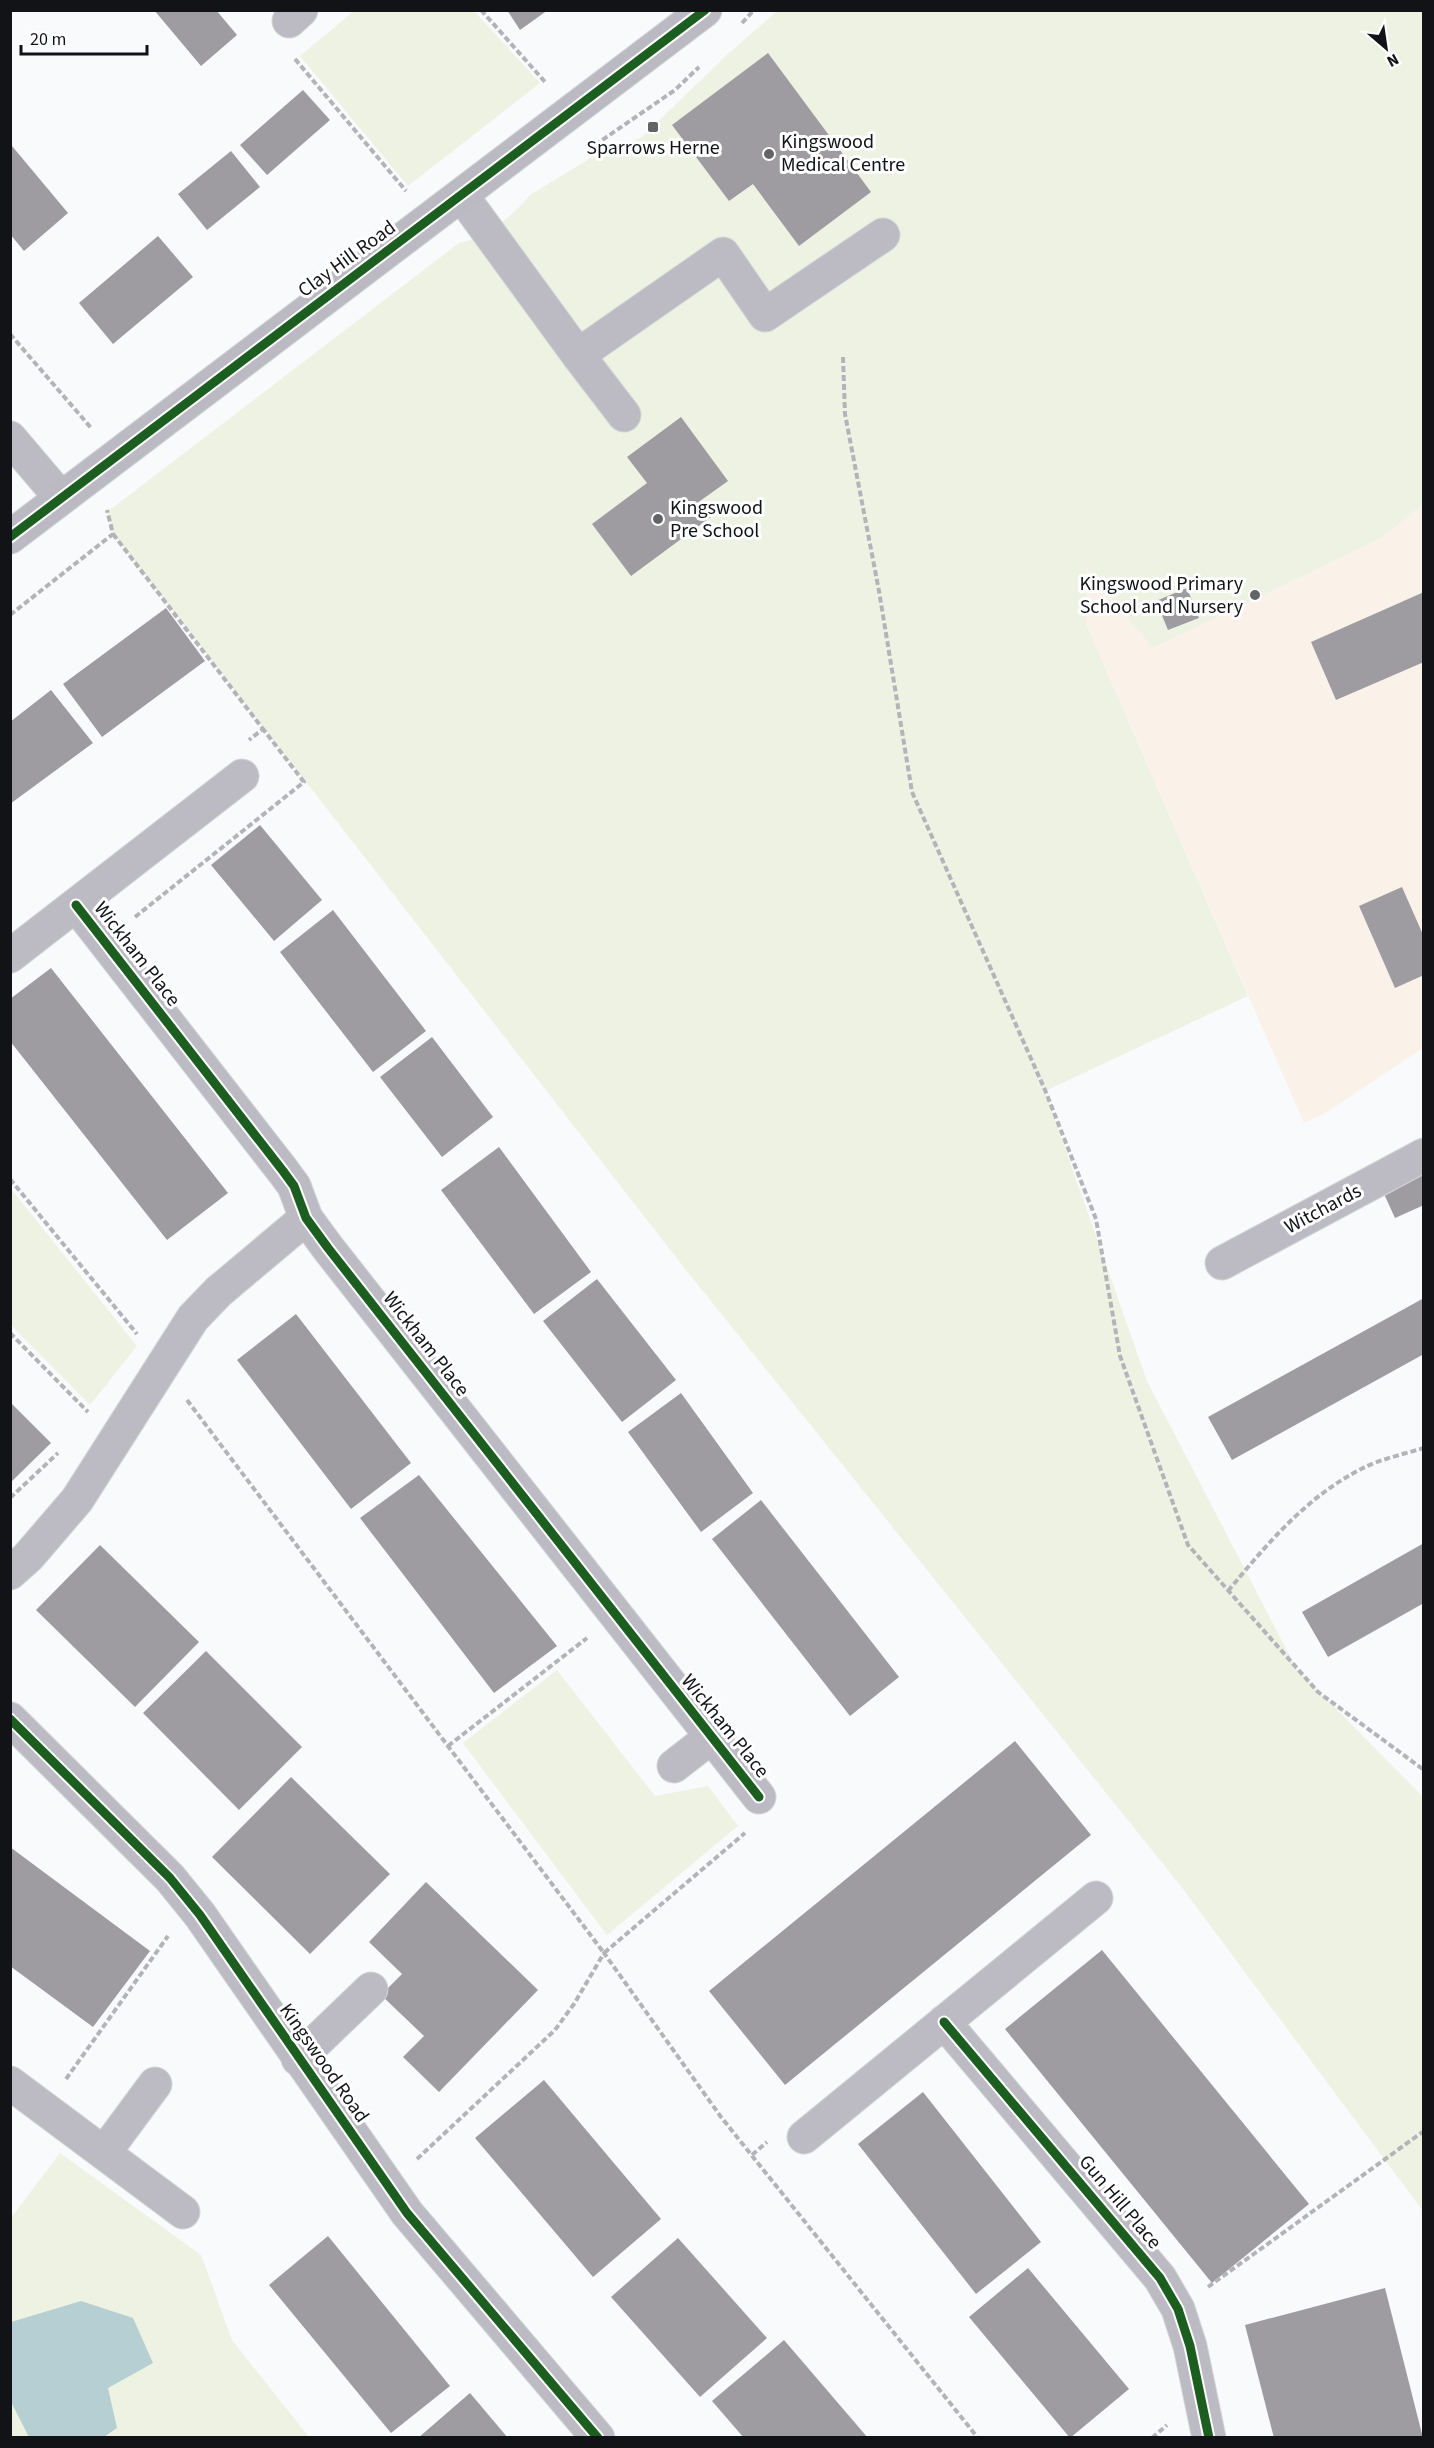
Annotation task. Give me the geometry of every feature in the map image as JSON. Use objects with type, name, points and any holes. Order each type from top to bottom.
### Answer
[{"type":"street","name":"Clay Hill Road","points":[[10,537],[705,10]]},
{"type":"street","points":[[462,196],[624,415]]},
{"type":"street","points":[[578,355],[723,254],[765,315],[883,234]]},
{"type":"street","points":[[10,438],[62,498]]},
{"type":"street","name":"Wickham Place","points":[[10,956],[242,776]]},
{"type":"street","name":"Wickham Place","points":[[76,905],[283,1171],[294,1186],[306,1218],[710,1738],[759,1797]]},
{"type":"street","name":"Witchards","points":[[1222,1263],[1424,1155]]},
{"type":"street","points":[[10,1573],[28,1557],[77,1500],[193,1318],[218,1292],[306,1218]]},
{"type":"street","name":"Kingswood Road","points":[[10,1719],[170,1878],[200,1915],[407,2213],[598,2438]]},
{"type":"street","name":"Wickham Place","points":[[675,1766],[710,1738]]},
{"type":"street","points":[[804,2137],[1096,1898]]},
{"type":"street","points":[[298,2059],[371,1989]]},
{"type":"street","name":"Gun Hill Place","points":[[944,2022],[1160,2278],[1178,2309],[1190,2346],[1209,2437]]},
{"type":"street","points":[[10,2083],[183,2212]]},
{"type":"street","points":[[104,2153],[155,2084]]},
{"type":"path","points":[[481,10],[547,85]]},
{"type":"path","points":[[293,56],[408,194]]},
{"type":"path","points":[[10,334],[95,433]]},
{"type":"path","points":[[843,357],[845,414],[879,591],[912,792],[1045,1090],[1096,1219],[1120,1356],[1188,1545],[1318,1692],[1424,1770]]},
{"type":"path","points":[[113,534],[263,729],[244,744]]},
{"type":"path","points":[[10,1179],[139,1337]]},
{"type":"path","points":[[10,1333],[91,1416]]},
{"type":"path","points":[[10,1498],[66,1446]]},
{"type":"path","points":[[1228,1591],[1290,1521],[1323,1492],[1364,1468],[1424,1448]]},
{"type":"path","points":[[448,1746],[588,1638]]},
{"type":"path","points":[[64,2081],[172,1930]]},
{"type":"path","points":[[411,2164],[555,2030],[574,2004],[604,1953],[721,2117],[978,2438]]},
{"type":"path","points":[[1178,2309],[1424,2131]]},
{"type":"shaded area","points":[[354,11],[474,11],[540,83],[408,186],[300,56]]},
{"type":"shaded area","points":[[777,11],[1423,11],[1423,504],[1381,538],[1153,648],[1086,567],[1086,624],[1248,996],[1045,1091],[1147,1381],[1296,1668],[1423,1797],[1423,2211],[1180,1885],[682,1265],[113,534],[107,512],[459,243],[489,231],[507,218],[530,195],[604,150],[620,148],[642,137],[729,53]]},
{"type":"shaded area","name":"Kingswood Primary School and Nursery","points":[[1423,11],[1423,1048],[1327,1112],[1304,1123],[1086,624],[1086,363]]},
{"type":"shaded area","points":[[11,1189],[137,1346],[90,1405],[11,1325]]},
{"type":"shaded area","points":[[557,1670],[655,1796],[708,1786],[738,1826],[607,1935],[463,1743]]},
{"type":"shaded area","points":[[60,2153],[201,2255],[232,2340],[309,2437],[11,2437],[10,2219]]},
{"type":"water","points":[[81,2301],[133,2318],[153,2363],[108,2388],[117,2428],[104,2437],[29,2437],[11,2402],[11,2322]]},
{"type":"building","points":[[154,10],[216,10],[237,35],[201,66]]},
{"type":"building","points":[[507,10],[548,10],[520,30]]},
{"type":"building","name":"Kingswood Medical Centre","points":[[768,53],[871,192],[799,246],[753,184],[729,201],[672,125]]},
{"type":"building","points":[[303,90],[330,120],[267,175],[240,145]]},
{"type":"building","points":[[12,146],[68,213],[24,251],[10,234],[10,148]]},
{"type":"building","points":[[231,151],[260,187],[207,230],[178,194]]},
{"type":"building","points":[[158,236],[193,277],[113,344],[79,303]]},
{"type":"building","points":[[681,417],[728,481],[700,501],[711,517],[631,576],[592,524],[647,483],[627,457]]},
{"type":"building","points":[[1187,588],[1199,618],[1168,630],[1156,601]]},
{"type":"building","points":[[1424,592],[1424,662],[1336,700],[1311,642]]},
{"type":"building","points":[[166,608],[205,661],[102,737],[63,684]]},
{"type":"building","points":[[51,690],[93,743],[10,804],[10,722]]},
{"type":"building","points":[[260,825],[322,900],[274,941],[211,865]]},
{"type":"building","points":[[1402,887],[1424,937],[1424,975],[1395,988],[1359,906]]},
{"type":"building","points":[[333,910],[426,1031],[373,1072],[280,952]]},
{"type":"building","points":[[51,968],[228,1193],[167,1240],[10,1041],[10,999]]},
{"type":"building","points":[[432,1037],[493,1117],[442,1157],[380,1077]]},
{"type":"building","points":[[499,1147],[591,1272],[534,1314],[441,1190]]},
{"type":"building","points":[[1424,1163],[1424,1205],[1395,1218],[1379,1183]]},
{"type":"building","points":[[597,1279],[676,1380],[622,1422],[543,1321]]},
{"type":"building","points":[[1424,1298],[1424,1354],[1232,1460],[1208,1417]]},
{"type":"building","points":[[296,1314],[411,1463],[351,1509],[237,1360]]},
{"type":"building","points":[[681,1393],[753,1493],[701,1532],[628,1432]]},
{"type":"building","points":[[10,1402],[51,1443],[10,1483]]},
{"type":"building","points":[[419,1475],[557,1646],[494,1693],[360,1518]]},
{"type":"building","points":[[761,1500],[899,1677],[850,1716],[712,1539]]},
{"type":"building","points":[[1424,1543],[1424,1603],[1328,1657],[1302,1612]]},
{"type":"building","points":[[100,1545],[199,1642],[135,1707],[36,1610]]},
{"type":"building","points":[[206,1651],[302,1747],[239,1810],[143,1713]]},
{"type":"building","points":[[1015,1741],[1091,1835],[785,2085],[709,1991]]},
{"type":"building","points":[[291,1777],[390,1874],[310,1954],[212,1857]]},
{"type":"building","points":[[10,1847],[150,1951],[93,2027],[10,1966]]},
{"type":"building","points":[[426,1882],[538,1990],[439,2092],[403,2057],[424,2036],[381,1995],[402,1974],[369,1942]]},
{"type":"building","points":[[1102,1950],[1309,2204],[1212,2283],[1005,2029]]},
{"type":"building","points":[[544,2080],[661,2219],[593,2277],[475,2138]]},
{"type":"building","points":[[923,2092],[1041,2242],[976,2294],[858,2144]]},
{"type":"building","points":[[328,2236],[450,2386],[391,2433],[269,2285]]},
{"type":"building","points":[[678,2238],[767,2338],[700,2397],[611,2297]]},
{"type":"building","points":[[1028,2268],[1129,2389],[1070,2438],[969,2317]]},
{"type":"building","points":[[1385,2288],[1423,2438],[1274,2438],[1245,2325]]},
{"type":"building","points":[[784,2340],[868,2438],[744,2438],[712,2401]]},
{"type":"building","points":[[470,2393],[508,2438],[418,2438]]},
{"type":"cycle path","points":[[10,537],[705,10]]},
{"type":"cycle path","points":[[76,905],[283,1171],[294,1186],[306,1218],[328,1248],[759,1797]]},
{"type":"cycle path","points":[[10,1719],[170,1878],[200,1915],[407,2213],[598,2438]]},
{"type":"cycle path","points":[[944,2022],[1160,2278],[1178,2309],[1190,2346],[1209,2438]]},
{"type":"place","name":"Sparrows Herne","points":[[653,127]]},
{"type":"place","name":"Kingswood Medical Centre","points":[[769,154]]},
{"type":"place","name":"Kingswood Pre School","points":[[658,519]]},
{"type":"place","name":"Kingswood Primary School and Nursery","points":[[1255,595]]}]
